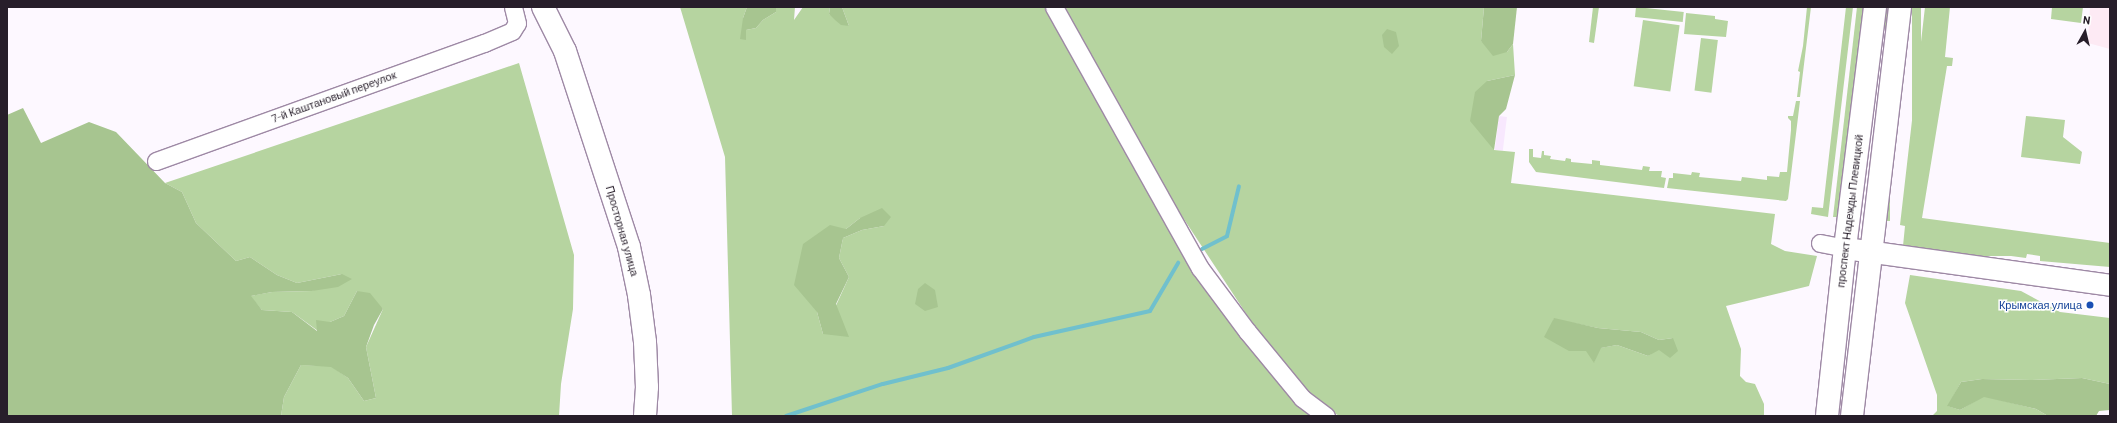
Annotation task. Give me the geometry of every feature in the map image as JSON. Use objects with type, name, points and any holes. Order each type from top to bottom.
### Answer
[{"type":"main road","name":"Просторная улица","points":[[543,7],[565,51],[629,248],[645,342],[645,416]]},
{"type":"main road","name":"Просторная улица","points":[[558,7],[565,51]]},
{"type":"main road","name":"проспект Надежды Плевицкой","points":[[1827,416],[1845,248],[1875,7]]},
{"type":"main road","points":[[1852,416],[1900,7]]},
{"type":"street","name":"7-й Каштановый переулок","points":[[156,161],[484,43],[512,31],[517,23],[513,7]]},
{"type":"street","points":[[1054,7],[1200,268],[1246,331],[1302,398],[1326,416]]},
{"type":"street","points":[[1820,243],[1845,248],[2110,285]]},
{"type":"shaded area","points":[[2090,7],[2110,7],[2110,49],[2088,43]]},
{"type":"shaded area","points":[[1499,116],[1507,117],[1503,151],[1495,150]]},
{"type":"green space","points":[[680,7],[747,7],[743,18],[746,40],[746,30],[756,28],[763,20],[776,12],[776,7],[795,7],[794,20],[803,7],[830,7],[829,14],[849,26],[842,7],[1046,7],[1229,316],[1307,413],[1314,416],[732,416],[725,157]],"holes":[[[860,218],[884,226],[862,230],[843,238],[839,258],[849,277],[823,334],[817,312],[846,229]]]},
{"type":"green space","points":[[747,7],[776,7],[776,12],[763,20],[756,28],[746,30],[746,40],[740,39],[743,18]]},
{"type":"green space","points":[[830,7],[842,7],[849,26],[841,25],[829,14]]},
{"type":"green space","points":[[1061,7],[1484,7],[1481,41],[1507,52],[1513,44],[1515,75],[1487,81],[1494,150],[1515,152],[1511,183],[1775,214],[1771,244],[1785,251],[1817,256],[1809,286],[1726,306],[1741,349],[1740,376],[1746,382],[1755,384],[1764,404],[1764,416],[1340,416],[1327,410],[1307,393],[1280,364],[1149,166]],"holes":[[[1553,319],[1598,328],[1641,332],[1659,340],[1673,338],[1648,356],[1617,345],[1600,348],[1594,362],[1587,350]]]},
{"type":"green space","points":[[1484,7],[1517,7],[1513,44],[1507,52],[1493,56],[1481,41]]},
{"type":"green space","points":[[1593,7],[1599,7],[1594,43],[1589,42]]},
{"type":"green space","points":[[1636,7],[1684,12],[1683,22],[1635,17]]},
{"type":"green space","points":[[1807,7],[1811,7],[1800,97],[1797,97],[1800,72],[1798,71],[1803,46]]},
{"type":"green space","points":[[1846,7],[1853,7],[1828,217],[1811,214],[1812,207],[1823,208]]},
{"type":"green space","points":[[1857,7],[1864,7],[1838,217],[1833,217]]},
{"type":"green space","points":[[1885,7],[1890,7],[1890,221],[1885,221]]},
{"type":"green space","points":[[1912,7],[1921,7],[1921,226],[1912,226]]},
{"type":"green space","points":[[1925,7],[1950,7],[1945,57],[1953,58],[1952,66],[1947,66],[1922,218],[2110,243],[2110,267],[2040,261],[2040,256],[2027,254],[2026,258],[2011,256],[1968,256],[1903,246],[1905,226],[1900,225]]},
{"type":"green space","points":[[2052,7],[2083,7],[2081,23],[2051,19]]},
{"type":"green space","points":[[1686,13],[1715,16],[1715,19],[1728,21],[1726,37],[1684,34]]},
{"type":"green space","points":[[1643,20],[1680,25],[1670,91],[1634,86]]},
{"type":"green space","points":[[1387,29],[1396,32],[1399,46],[1392,54],[1384,47],[1382,35]]},
{"type":"green space","points":[[1701,38],[1718,40],[1711,93],[1695,91]]},
{"type":"green space","points":[[519,63],[574,255],[573,309],[561,384],[559,416],[281,416],[284,397],[301,365],[331,366],[348,378],[364,401],[376,398],[366,347],[383,309],[357,291],[344,316],[330,322],[318,331],[292,312],[262,310],[250,296],[272,292],[312,291],[342,274],[297,283],[277,275],[250,257],[236,261],[196,223],[182,192],[165,183]]},
{"type":"green space","points":[[1515,75],[1506,109],[1499,116],[1494,150],[1470,121],[1475,92],[1487,81]]},
{"type":"green space","points":[[1796,101],[1800,101],[1788,199],[1786,201],[1667,188],[1669,178],[1673,178],[1673,173],[1691,175],[1692,172],[1700,173],[1699,177],[1741,181],[1742,177],[1767,180],[1767,176],[1779,177],[1780,172],[1787,172],[1791,130],[1791,121],[1788,116],[1793,116]]},
{"type":"green space","points":[[23,108],[41,143],[89,122],[116,132],[165,183],[182,192],[196,223],[236,261],[250,257],[277,275],[297,283],[342,274],[352,279],[338,287],[312,291],[272,292],[251,296],[262,310],[292,312],[317,331],[316,320],[330,322],[344,316],[357,291],[370,293],[383,309],[374,325],[366,347],[376,398],[364,401],[348,378],[331,367],[301,365],[284,397],[281,416],[7,416],[7,115]]},
{"type":"green space","points":[[2026,116],[2065,120],[2063,137],[2082,152],[2080,164],[2021,157]]},
{"type":"green space","points":[[1529,149],[1533,149],[1533,157],[1541,158],[1542,151],[1544,151],[1544,155],[1551,156],[1550,159],[1565,161],[1566,158],[1571,159],[1571,162],[1592,164],[1592,160],[1600,161],[1600,165],[1642,170],[1643,166],[1650,167],[1649,171],[1662,171],[1661,177],[1666,178],[1664,188],[1536,172],[1529,162]]},
{"type":"green space","points":[[882,208],[891,217],[884,226],[862,230],[843,238],[839,258],[849,277],[836,304],[849,337],[823,334],[817,312],[794,285],[803,244],[830,225],[846,229],[860,218]]},
{"type":"green space","points":[[1910,275],[2021,291],[2060,312],[2110,318],[2110,384],[2082,378],[2031,380],[1982,379],[1961,382],[1948,406],[1960,410],[1984,396],[2036,409],[2048,416],[1932,416],[1937,411],[1937,395],[1905,303]]},
{"type":"green space","points":[[925,283],[935,290],[938,307],[925,311],[915,304],[918,289]]},
{"type":"green space","points":[[1554,318],[1598,328],[1641,332],[1659,340],[1673,338],[1678,351],[1670,358],[1659,350],[1648,356],[1617,345],[1601,348],[1594,363],[1586,351],[1569,351],[1544,337]]},
{"type":"green space","points":[[2082,378],[2110,384],[2110,410],[2099,411],[2096,416],[2048,416],[2036,409],[1984,397],[1960,410],[1947,406],[1961,382],[1982,379],[2031,380]]},
{"type":"waterway","points":[[1202,249],[1227,236],[1239,186]]},
{"type":"waterway","points":[[786,416],[883,384],[948,368],[1034,337],[1150,311],[1178,263]]},
{"type":"place","name":"Крымская улица","points":[[2090,305]]}]
